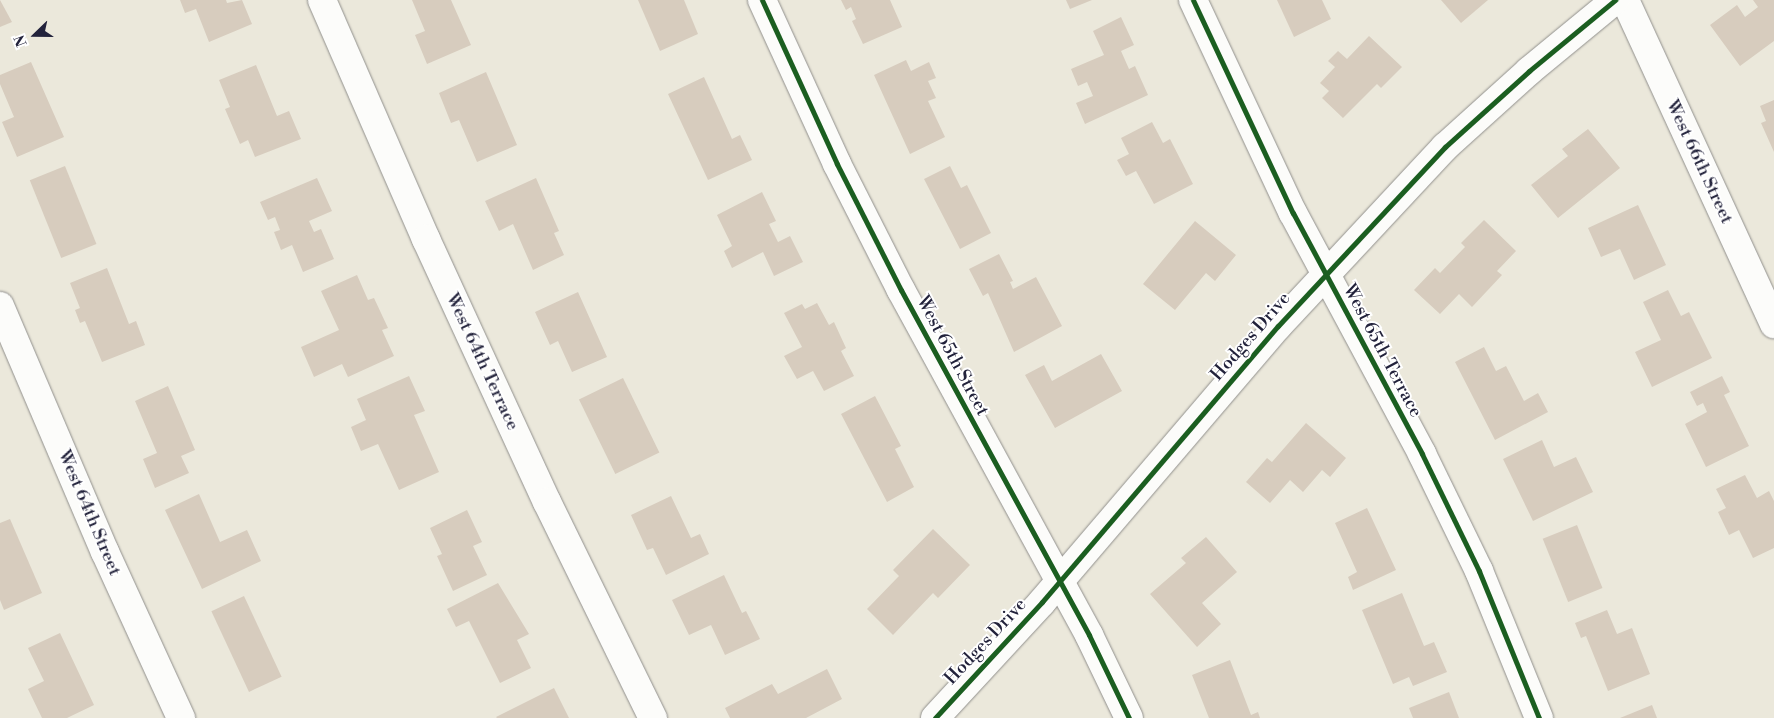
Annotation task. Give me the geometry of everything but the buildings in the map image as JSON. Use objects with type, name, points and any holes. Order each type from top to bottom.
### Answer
[{"type":"street","name":"West 64th Terrace","points":[[322,0],[426,239],[546,502],[653,718]]},
{"type":"street","name":"West 65th Street","points":[[762,0],[837,164],[901,290],[1060,580],[1129,718]]},
{"type":"street","name":"West 65th Terrace","points":[[1193,0],[1230,84],[1325,274],[1422,454],[1479,571],[1539,718]]},
{"type":"street","name":"Hodges Drive","points":[[935,718],[1060,580],[1325,274],[1445,147],[1529,71],[1615,0]]},
{"type":"street","name":"West 66th Street","points":[[1625,0],[1774,324]]},
{"type":"street","name":"West 64th Street","points":[[0,306],[105,552],[181,718]]},
{"type":"cycle path","points":[[762,0],[837,164],[901,290],[1089,635],[1129,718]]},
{"type":"cycle path","points":[[1193,0],[1293,213],[1422,454],[1479,571],[1539,718]]},
{"type":"cycle path","points":[[935,718],[1042,602],[1278,326],[1445,147],[1529,71],[1615,0]]}]
